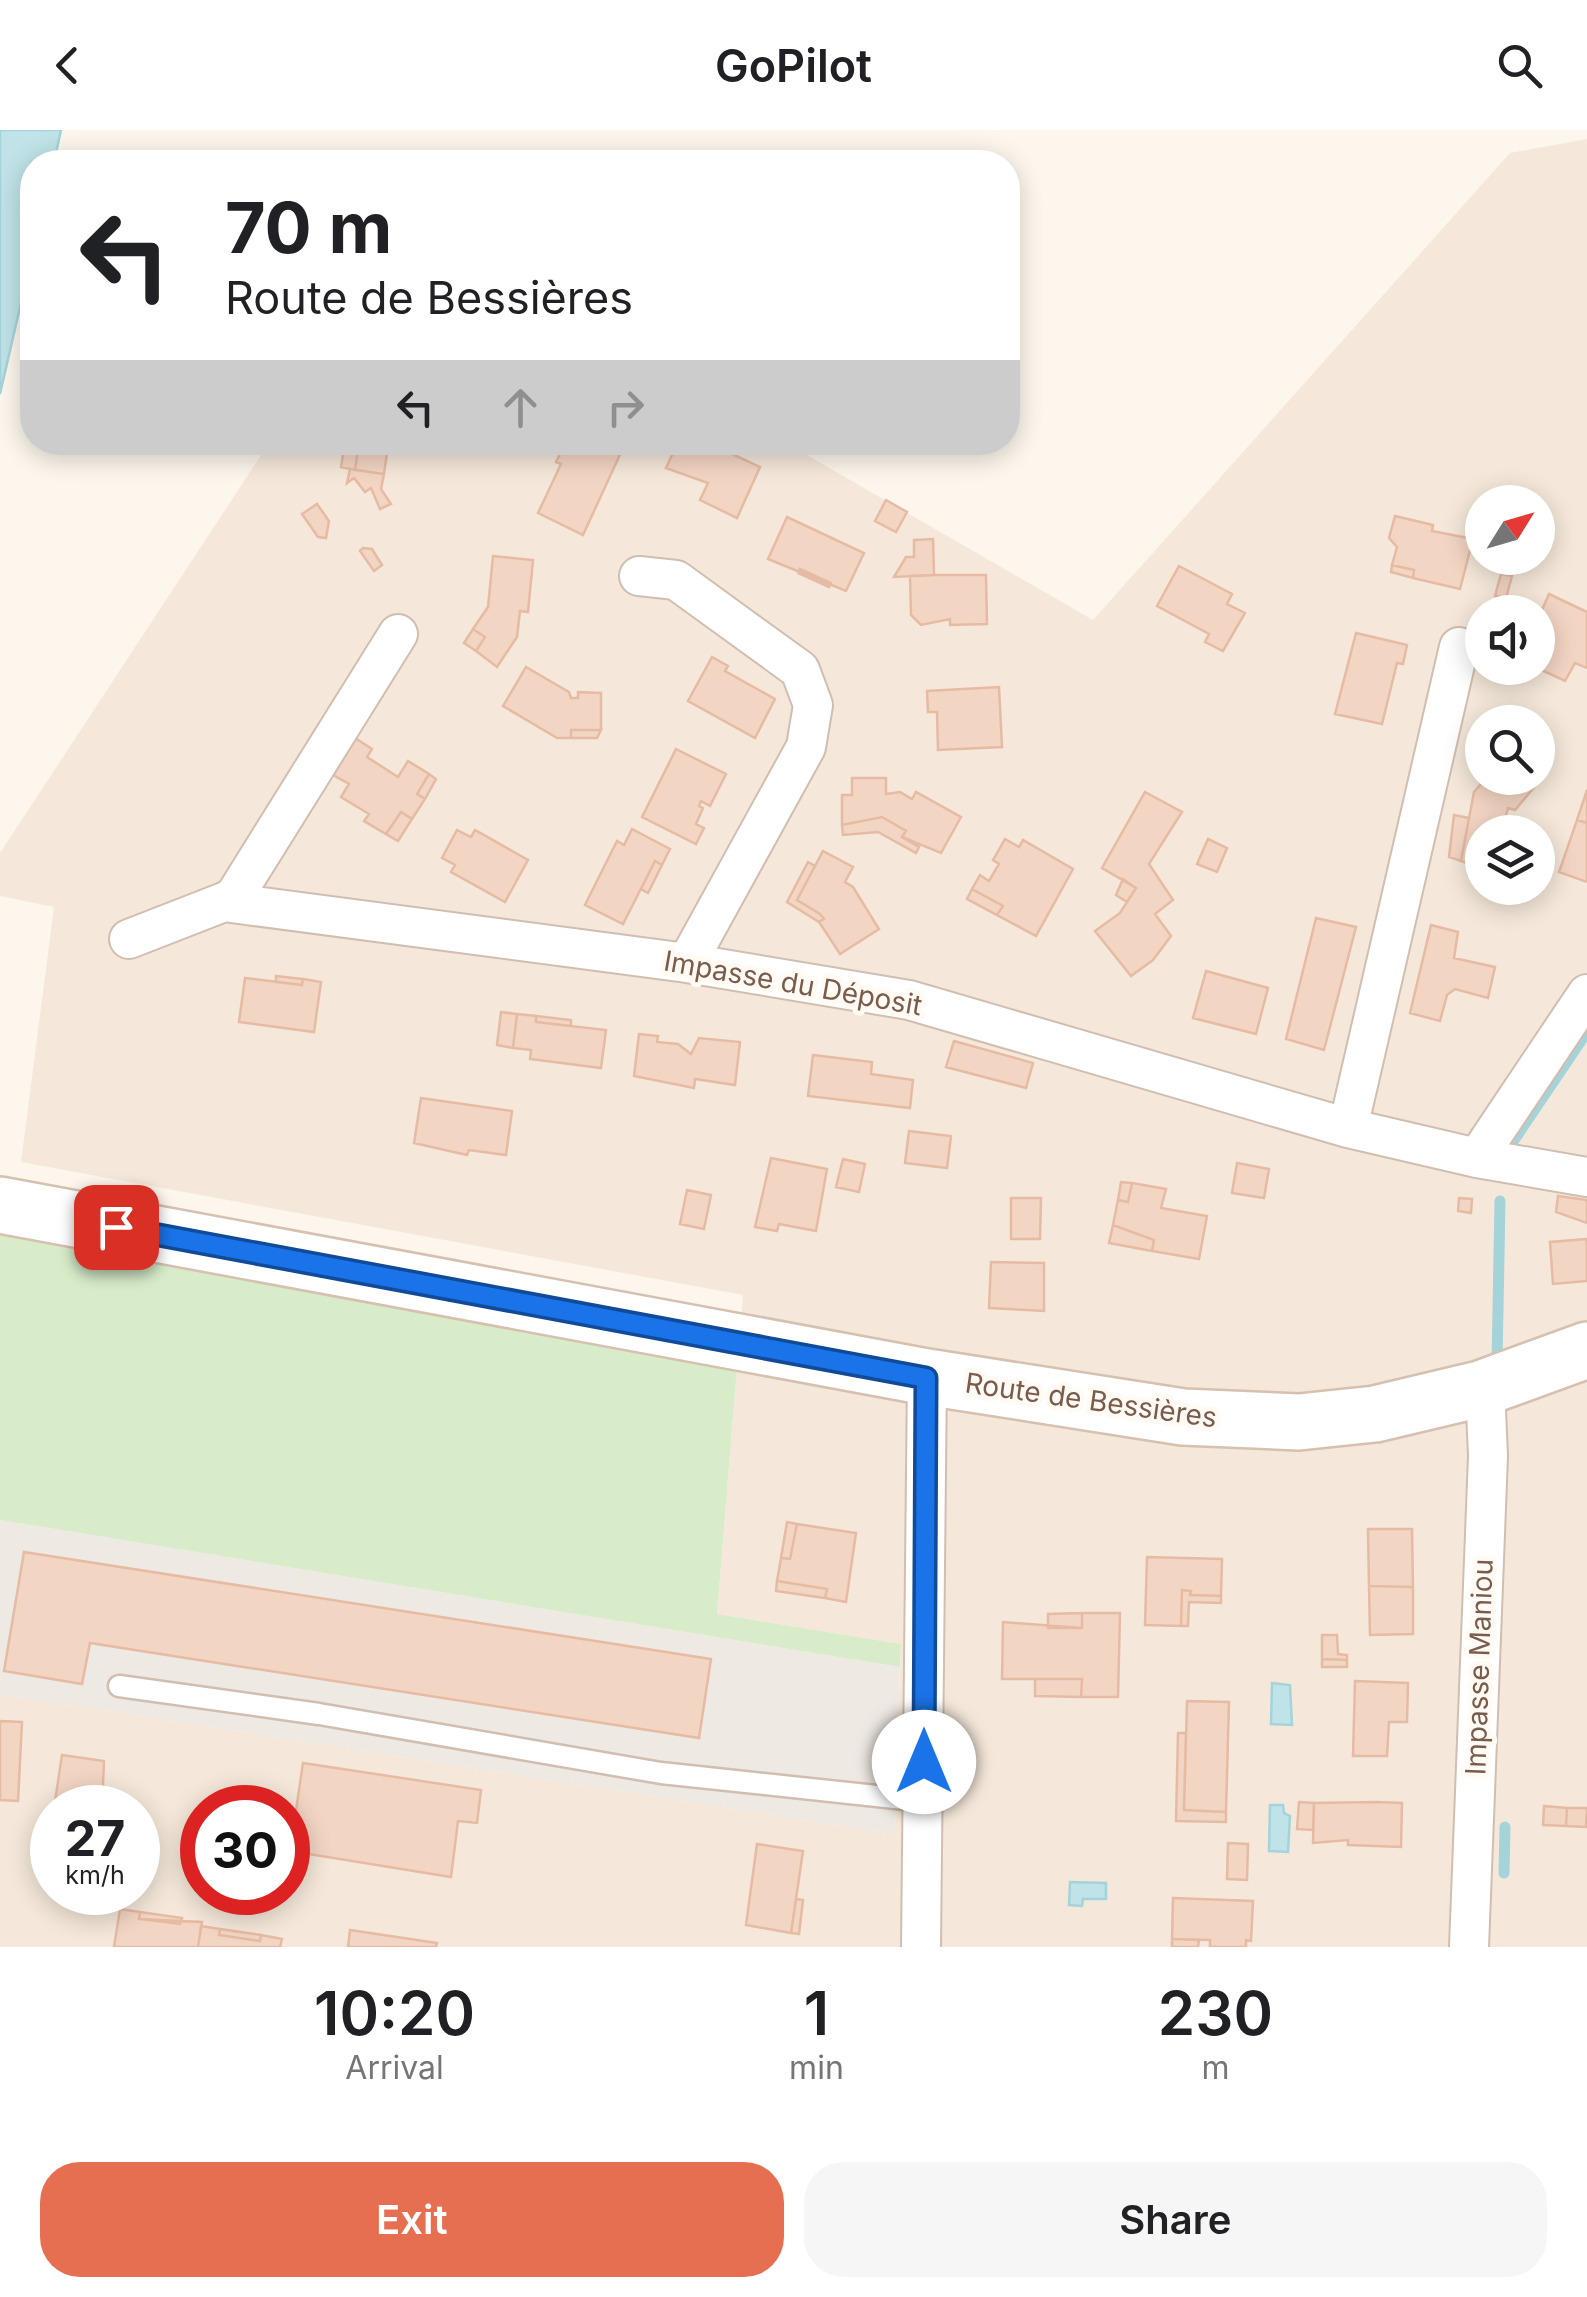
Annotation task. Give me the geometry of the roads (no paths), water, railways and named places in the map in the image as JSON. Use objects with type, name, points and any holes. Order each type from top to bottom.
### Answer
[{"type":"main road","name":"Route de Bessières","points":[[0,1205],[926,1378],[1183,1417],[1299,1422],[1375,1414],[1480,1389],[1587,1350]]},
{"type":"street","points":[[639,576],[676,580],[800,670],[814,705],[806,747],[687,963]]},
{"type":"street","points":[[224,902],[234,897],[398,634]]},
{"type":"street","points":[[1348,1128],[1459,647]]},
{"type":"street","name":"Impasse du Déposit","points":[[128,938],[224,902],[687,963],[909,1000],[1348,1128],[1476,1158],[1587,1177]]},
{"type":"street","points":[[1476,1158],[1587,994]]},
{"type":"street","points":[[921,1947],[926,1378]]},
{"type":"street","name":"Impasse Maniou","points":[[1469,1947],[1488,1456],[1486,1410],[1480,1389]]},
{"type":"lane","points":[[119,1686],[319,1714],[661,1773],[924,1801]]},
{"type":"water","points":[[0,130],[61,130],[57,150],[20,150],[20,307],[0,394]]},
{"type":"water","points":[[1272,1683],[1290,1685],[1292,1725],[1271,1724]]},
{"type":"water","points":[[1270,1805],[1283,1805],[1284,1813],[1290,1816],[1288,1852],[1269,1851]]},
{"type":"water","points":[[1070,1882],[1106,1883],[1106,1899],[1083,1899],[1082,1906],[1069,1905]]},
{"type":"waterway","points":[[1510,1146],[1587,1032]]},
{"type":"waterway","points":[[1497,1363],[1500,1201]]},
{"type":"waterway","points":[[1504,1873],[1505,1827]]}]
